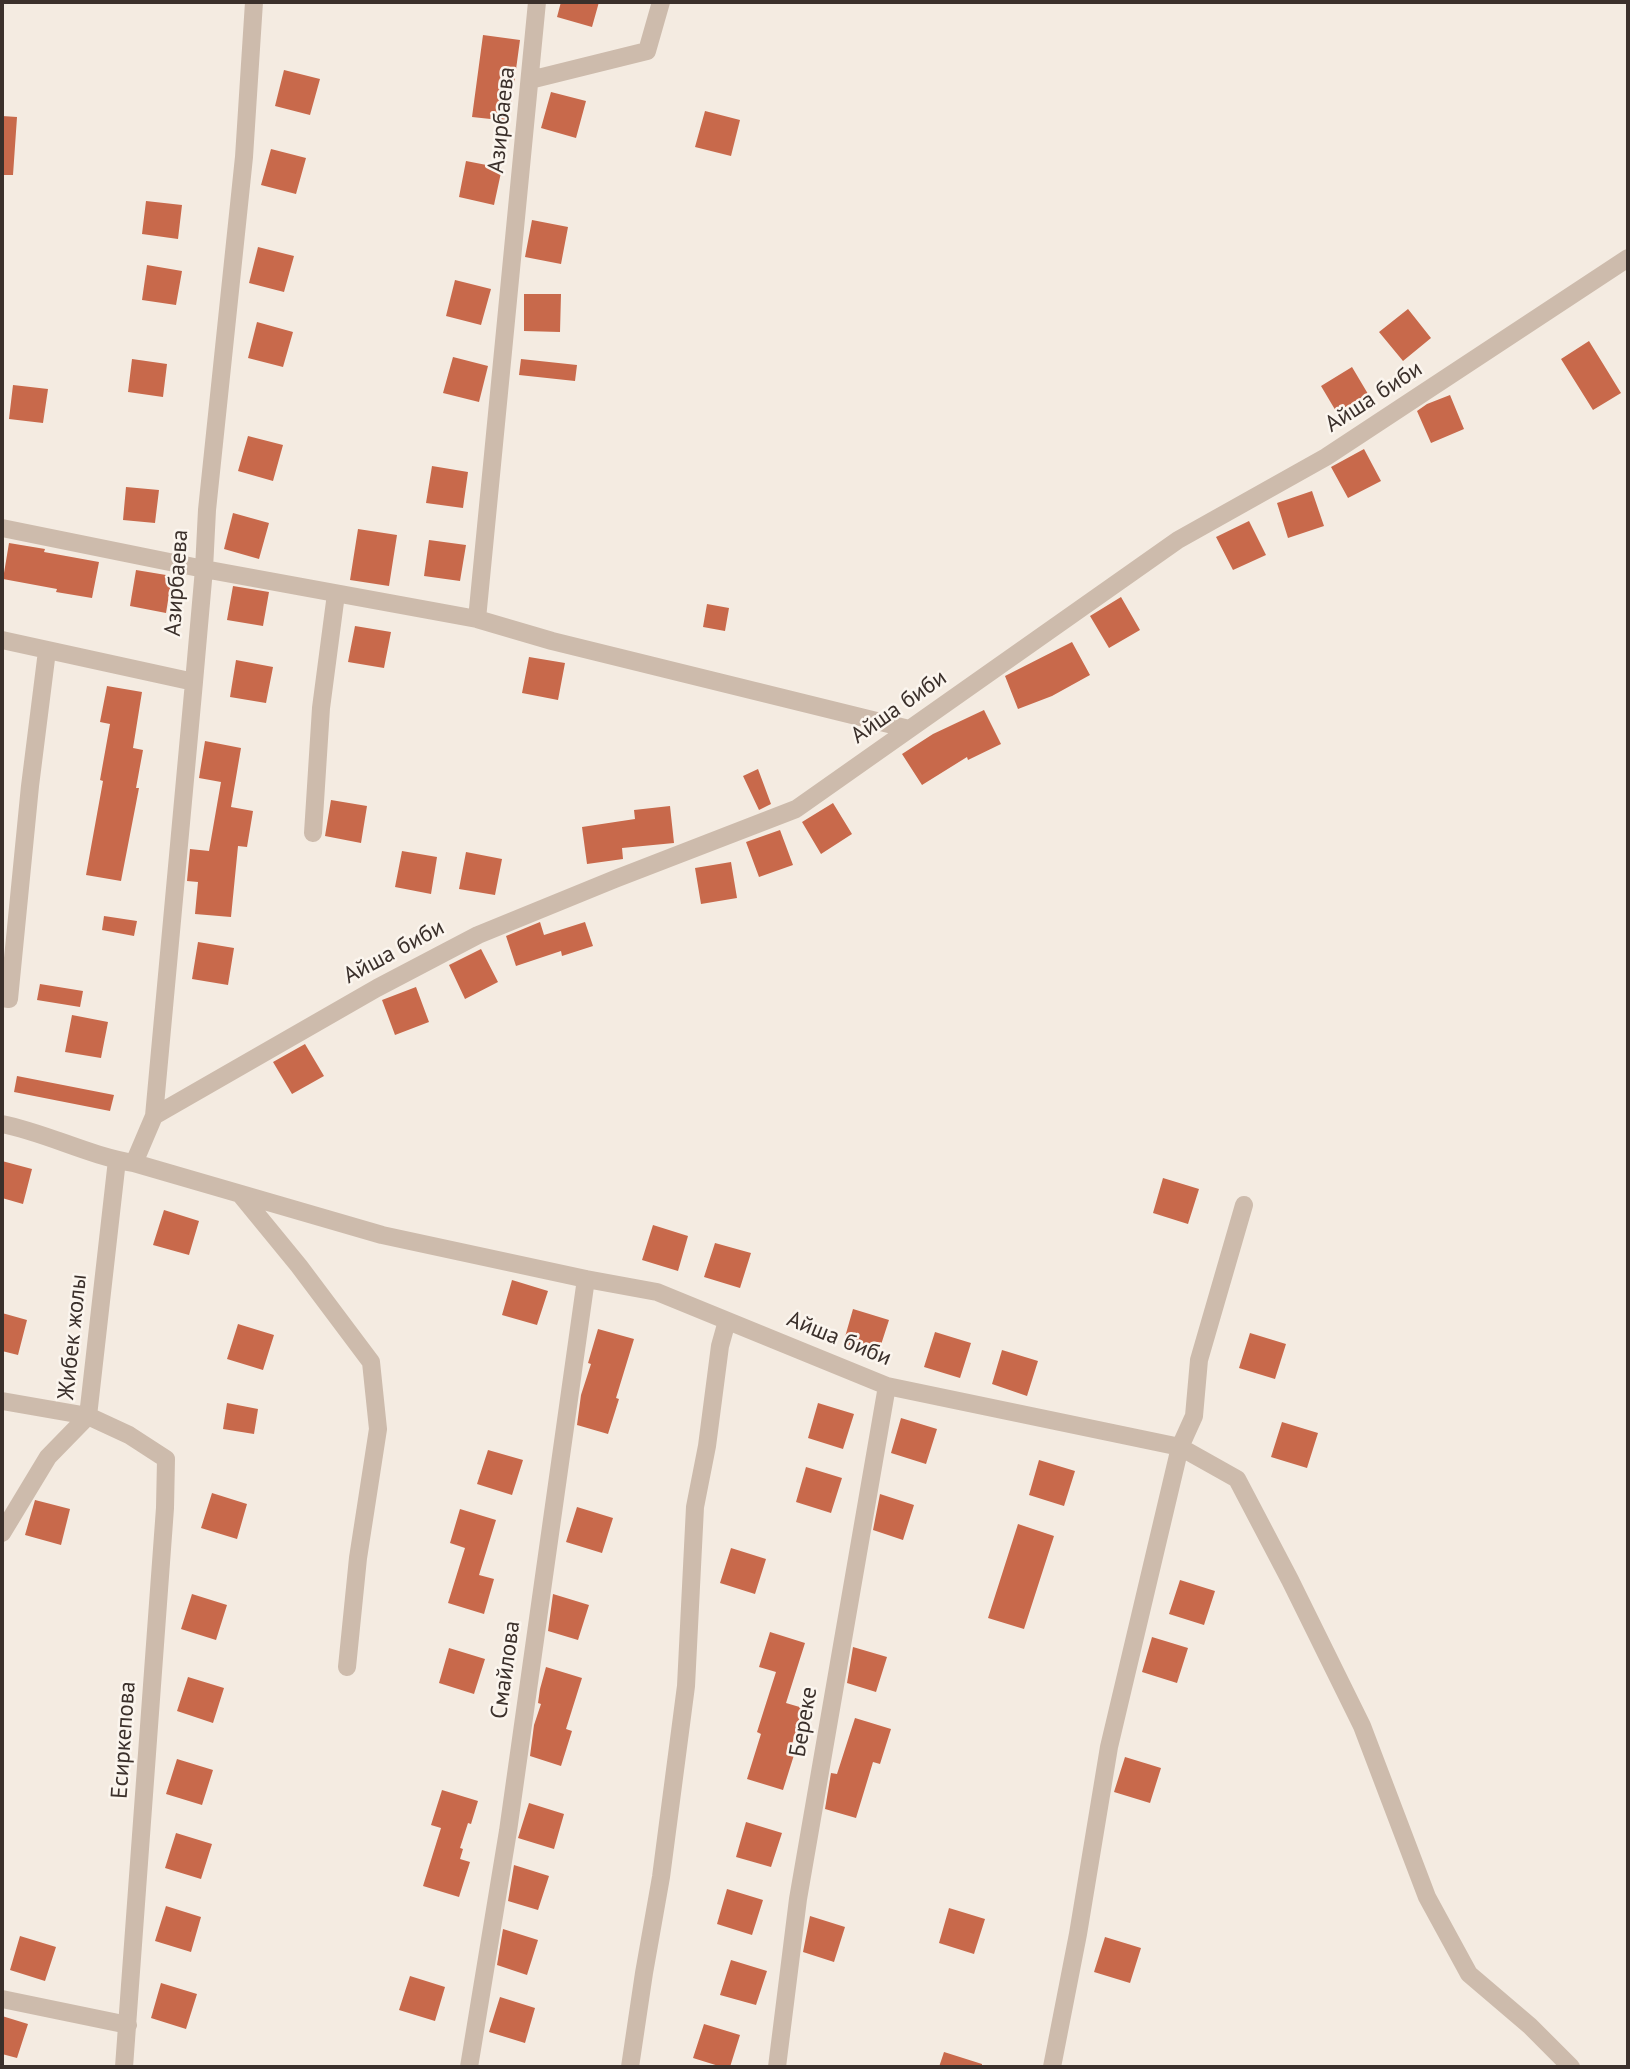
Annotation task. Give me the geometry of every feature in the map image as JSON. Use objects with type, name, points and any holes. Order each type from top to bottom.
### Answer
[{"type":"street","name":"Азирбаева","points":[[126,1162],[154,1116],[204,569],[207,510],[244,157],[254,2]]},
{"type":"street","name":"Азирбаева","points":[[477,619],[537,2]]},
{"type":"street","points":[[530,80],[648,51],[662,2]]},
{"type":"street","name":"Айша биби","points":[[154,1116],[377,988],[478,935],[796,809],[1178,540],[1326,457],[1628,258]]},
{"type":"street","points":[[2,528],[204,569],[477,619],[552,641],[909,729]]},
{"type":"street","points":[[313,833],[321,708],[336,593]]},
{"type":"street","points":[[2,640],[194,682]]},
{"type":"street","points":[[2,998],[9,999],[30,786],[47,650]]},
{"type":"street","name":"Айша биби","points":[[2,1124],[382,1235],[657,1292],[887,1386],[1180,1447],[1237,1479],[1362,1726],[1427,1897],[1469,1974],[1530,2026],[1571,2067]]},
{"type":"street","name":"Жибек жолы","points":[[2,1533],[48,1457],[88,1416],[126,1162]]},
{"type":"street","points":[[240,1194],[299,1266],[370,1362],[378,1429],[358,1558],[347,1667]]},
{"type":"street","points":[[1052,2067],[1078,1934],[1109,1747],[1180,1447],[1194,1416],[1199,1360],[1244,1205]]},
{"type":"street","name":"Смайлова","points":[[469,2067],[508,1831],[586,1279]]},
{"type":"street","points":[[630,2067],[661,1877],[686,1686],[695,1507],[707,1446],[720,1346],[727,1321]]},
{"type":"street","name":"Береке","points":[[777,2067],[798,1899],[887,1386]]},
{"type":"street","points":[[2,1402],[88,1416]]},
{"type":"street","name":"Есиркепова","points":[[88,1416],[129,1435],[166,1460],[164,1522],[124,2067]]},
{"type":"street","points":[[2,1999],[128,2025]]},
{"type":"building","points":[[561,2],[599,2],[592,27],[557,17]]},
{"type":"building","points":[[483,35],[520,40],[509,121],[472,117]]},
{"type":"building","points":[[284,70],[320,79],[310,115],[275,106]]},
{"type":"building","points":[[551,92],[586,101],[576,138],[541,128]]},
{"type":"building","points":[[705,111],[740,120],[731,156],[695,147]]},
{"type":"building","points":[[2,116],[17,117],[13,175],[2,175]]},
{"type":"building","points":[[271,149],[306,158],[296,194],[261,185]]},
{"type":"building","points":[[466,161],[502,168],[494,205],[459,197]]},
{"type":"building","points":[[146,201],[182,205],[178,239],[142,234]]},
{"type":"building","points":[[532,220],[568,227],[561,264],[525,257]]},
{"type":"building","points":[[258,247],[294,256],[284,292],[249,283]]},
{"type":"building","points":[[147,265],[182,271],[176,305],[142,300]]},
{"type":"building","points":[[455,280],[491,289],[481,325],[446,316]]},
{"type":"building","points":[[524,294],[561,294],[560,332],[524,331]]},
{"type":"building","points":[[1408,309],[1431,338],[1403,361],[1379,332]]},
{"type":"building","points":[[257,322],[293,332],[283,367],[248,358]]},
{"type":"building","points":[[1589,341],[1621,393],[1593,410],[1561,359]]},
{"type":"building","points":[[453,357],[488,366],[479,402],[443,393]]},
{"type":"building","points":[[132,359],[167,364],[163,397],[128,392]]},
{"type":"building","points":[[521,359],[577,365],[575,381],[519,375]]},
{"type":"building","points":[[1352,367],[1371,399],[1340,418],[1321,386]]},
{"type":"building","points":[[13,385],[48,389],[43,423],[9,419]]},
{"type":"building","points":[[1450,395],[1464,429],[1431,443],[1417,411]]},
{"type":"building","points":[[248,436],[283,445],[273,481],[238,471]]},
{"type":"building","points":[[1364,449],[1381,481],[1348,498],[1331,467]]},
{"type":"building","points":[[432,466],[468,472],[463,508],[426,503]]},
{"type":"building","points":[[126,487],[159,490],[155,523],[123,520]]},
{"type":"building","points":[[1312,491],[1324,526],[1288,538],[1277,503]]},
{"type":"building","points":[[233,513],[269,523],[259,559],[224,549]]},
{"type":"building","points":[[1249,521],[1266,555],[1233,570],[1216,537]]},
{"type":"building","points":[[358,529],[397,535],[389,586],[350,580]]},
{"type":"building","points":[[429,540],[466,545],[460,581],[424,576]]},
{"type":"building","points":[[9,543],[99,562],[92,598],[3,579]]},
{"type":"building","points":[[136,570],[172,576],[166,613],[130,606]]},
{"type":"building","points":[[233,586],[269,592],[263,626],[227,620]]},
{"type":"building","points":[[1121,597],[1140,630],[1109,648],[1090,616]]},
{"type":"building","points":[[707,604],[729,608],[725,631],[703,627]]},
{"type":"building","points":[[355,626],[391,632],[384,668],[348,662]]},
{"type":"building","points":[[1072,642],[1090,675],[1052,696],[1018,709],[1005,676]]},
{"type":"building","points":[[529,657],[565,663],[558,700],[522,693]]},
{"type":"building","points":[[236,660],[273,667],[266,703],[230,697]]},
{"type":"building","points":[[107,686],[142,692],[133,748],[143,750],[136,788],[139,788],[121,881],[86,875],[110,724],[100,722]]},
{"type":"building","points":[[984,710],[1001,744],[968,760],[967,757],[922,785],[902,754],[933,734]]},
{"type":"building","points":[[205,741],[241,748],[231,807],[253,811],[247,847],[238,846],[231,917],[195,914],[198,882],[187,881],[190,849],[209,851],[221,782],[199,778]]},
{"type":"building","points":[[758,769],[771,804],[759,810],[743,776]]},
{"type":"building","points":[[331,800],[367,806],[361,843],[325,836]]},
{"type":"building","points":[[833,803],[852,834],[821,854],[802,822]]},
{"type":"building","points":[[670,806],[674,843],[622,848],[623,859],[587,864],[582,827],[635,819],[634,810]]},
{"type":"building","points":[[780,830],[793,865],[759,877],[746,842]]},
{"type":"building","points":[[402,851],[437,857],[431,894],[395,887]]},
{"type":"building","points":[[466,852],[502,859],[495,895],[459,889]]},
{"type":"building","points":[[731,862],[737,898],[701,904],[695,868]]},
{"type":"building","points":[[104,916],[137,921],[134,936],[102,930]]},
{"type":"building","points":[[540,922],[544,935],[585,922],[593,946],[562,956],[561,951],[516,966],[506,936]]},
{"type":"building","points":[[198,942],[234,948],[228,985],[192,979]]},
{"type":"building","points":[[481,949],[498,982],[465,999],[449,965]]},
{"type":"building","points":[[40,984],[83,991],[80,1007],[37,1000]]},
{"type":"building","points":[[416,987],[429,1022],[395,1035],[382,1000]]},
{"type":"building","points":[[72,1015],[108,1022],[101,1058],[65,1052]]},
{"type":"building","points":[[305,1044],[324,1076],[292,1094],[273,1062]]},
{"type":"building","points":[[17,1076],[114,1095],[110,1111],[14,1092]]},
{"type":"building","points":[[2,1161],[32,1169],[23,1204],[2,1198]]},
{"type":"building","points":[[1163,1178],[1199,1189],[1188,1224],[1153,1213]]},
{"type":"building","points":[[164,1210],[199,1221],[189,1255],[153,1245]]},
{"type":"building","points":[[653,1225],[688,1236],[678,1271],[642,1260]]},
{"type":"building","points":[[715,1243],[751,1253],[740,1288],[704,1277]]},
{"type":"building","points":[[512,1280],[548,1291],[537,1325],[502,1315]]},
{"type":"building","points":[[853,1309],[889,1320],[878,1354],[843,1344]]},
{"type":"building","points":[[2,1313],[27,1320],[18,1355],[2,1351]]},
{"type":"building","points":[[238,1324],[274,1335],[263,1370],[227,1359]]},
{"type":"building","points":[[598,1329],[634,1339],[608,1434],[577,1425],[581,1395],[591,1364],[588,1363]]},
{"type":"building","points":[[935,1332],[971,1343],[960,1378],[924,1367]]},
{"type":"building","points":[[1250,1333],[1286,1344],[1275,1379],[1239,1368]]},
{"type":"building","points":[[1002,1350],[1038,1361],[1027,1396],[992,1384]]},
{"type":"building","points":[[227,1403],[258,1409],[254,1434],[223,1429]]},
{"type":"building","points":[[818,1403],[854,1414],[843,1449],[808,1438]]},
{"type":"building","points":[[901,1418],[937,1429],[926,1464],[891,1453]]},
{"type":"building","points":[[1282,1422],[1318,1433],[1307,1468],[1271,1457]]},
{"type":"building","points":[[488,1450],[523,1460],[512,1495],[477,1484]]},
{"type":"building","points":[[1039,1460],[1075,1471],[1064,1506],[1029,1495]]},
{"type":"building","points":[[806,1467],[842,1478],[831,1513],[796,1502]]},
{"type":"building","points":[[212,1493],[247,1504],[237,1539],[201,1528]]},
{"type":"building","points":[[880,1494],[914,1505],[903,1540],[873,1530]]},
{"type":"building","points":[[35,1500],[70,1509],[61,1545],[25,1535]]},
{"type":"building","points":[[577,1507],[613,1518],[602,1553],[566,1542]]},
{"type":"building","points":[[460,1509],[496,1520],[479,1575],[494,1579],[484,1614],[448,1603],[465,1548],[450,1543]]},
{"type":"building","points":[[1018,1524],[1054,1536],[1024,1629],[988,1618]]},
{"type":"building","points":[[731,1548],[766,1559],[755,1594],[720,1583]]},
{"type":"building","points":[[1180,1580],[1215,1591],[1204,1625],[1169,1614]]},
{"type":"building","points":[[192,1594],[227,1605],[216,1640],[181,1629]]},
{"type":"building","points":[[553,1594],[589,1605],[578,1640],[548,1631]]},
{"type":"building","points":[[770,1632],[805,1643],[786,1703],[803,1708],[789,1754],[794,1755],[783,1790],[747,1779],[761,1734],[757,1732],[776,1672],[759,1667]]},
{"type":"building","points":[[1152,1637],[1188,1648],[1177,1683],[1142,1672]]},
{"type":"building","points":[[853,1647],[887,1657],[876,1692],[847,1683]]},
{"type":"building","points":[[449,1648],[485,1659],[474,1694],[439,1683]]},
{"type":"building","points":[[546,1667],[582,1678],[566,1729],[572,1731],[561,1766],[530,1756]]},
{"type":"building","points":[[188,1677],[224,1688],[213,1723],[177,1711]]},
{"type":"building","points":[[855,1718],[891,1729],[880,1764],[873,1762],[856,1818],[825,1809],[831,1773],[837,1774]]},
{"type":"building","points":[[1125,1757],[1161,1768],[1150,1803],[1114,1792]]},
{"type":"building","points":[[177,1759],[213,1770],[202,1805],[166,1794]]},
{"type":"building","points":[[442,1790],[478,1801],[460,1848],[463,1849],[460,1859],[470,1862],[459,1897],[423,1886],[441,1828],[431,1825]]},
{"type":"building","points":[[529,1803],[564,1814],[554,1849],[518,1838]]},
{"type":"building","points":[[746,1822],[782,1833],[771,1867],[736,1857]]},
{"type":"building","points":[[176,1833],[212,1844],[201,1879],[165,1868]]},
{"type":"building","points":[[514,1865],[549,1876],[538,1910],[508,1901]]},
{"type":"building","points":[[727,1889],[763,1900],[752,1935],[717,1924]]},
{"type":"building","points":[[166,1906],[201,1917],[191,1952],[155,1941]]},
{"type":"building","points":[[949,1908],[985,1919],[974,1954],[939,1943]]},
{"type":"building","points":[[810,1916],[845,1927],[834,1962],[803,1952]]},
{"type":"building","points":[[503,1929],[538,1940],[527,1975],[497,1965]]},
{"type":"building","points":[[20,1936],[56,1947],[45,1981],[10,1970]]},
{"type":"building","points":[[1105,1937],[1141,1948],[1130,1983],[1094,1972]]},
{"type":"building","points":[[731,1960],[767,1971],[756,2005],[720,1995]]},
{"type":"building","points":[[410,1976],[445,1987],[435,2021],[399,2010]]},
{"type":"building","points":[[161,1983],[197,1994],[186,2029],[151,2018]]},
{"type":"building","points":[[500,1997],[535,2008],[525,2043],[489,2032]]},
{"type":"building","points":[[2,2016],[28,2024],[17,2058],[2,2054]]},
{"type":"building","points":[[704,2024],[740,2035],[730,2067],[693,2058]]},
{"type":"building","points":[[944,2052],[982,2064],[982,2067],[939,2067]]}]
